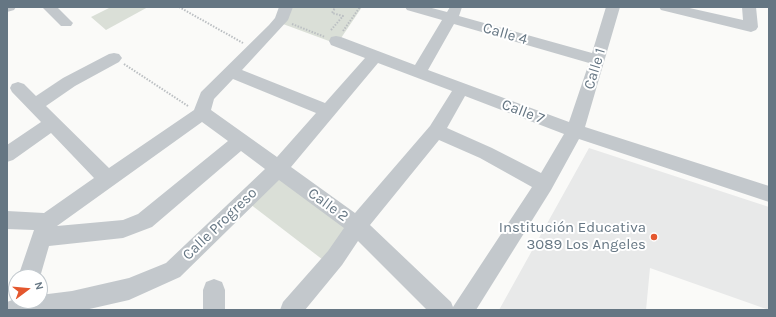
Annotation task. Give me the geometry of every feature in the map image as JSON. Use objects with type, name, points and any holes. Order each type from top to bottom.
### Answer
[{"type":"street","points":[[50,7],[66,23]]},
{"type":"street","name":"Calle 4","points":[[412,7],[454,13],[598,60]]},
{"type":"street","name":"Calle 1","points":[[462,310],[544,184],[575,132],[613,7]]},
{"type":"street","points":[[666,7],[686,9],[751,27],[749,7]]},
{"type":"street","points":[[419,72],[454,13]]},
{"type":"street","points":[[32,269],[45,230],[108,180],[202,114],[202,105],[207,96],[254,49],[283,14]]},
{"type":"street","name":"Calle 7","points":[[333,36],[376,55],[575,132],[769,194]]},
{"type":"street","name":"Calle Progreso","points":[[15,310],[72,302],[129,289],[173,270],[278,168],[376,55]]},
{"type":"street","points":[[35,105],[69,82],[114,58]]},
{"type":"street","points":[[231,72],[328,111]]},
{"type":"street","points":[[18,88],[108,180]]},
{"type":"street","points":[[291,310],[335,258],[357,226],[436,131],[462,88]]},
{"type":"street","name":"Calle 2","points":[[202,114],[357,226],[443,310]]},
{"type":"street","points":[[7,155],[52,123]]},
{"type":"street","points":[[436,131],[486,153],[544,184]]},
{"type":"street","points":[[7,220],[45,230],[123,229],[145,221],[240,141]]},
{"type":"path","points":[[179,7],[254,49]]},
{"type":"path","points":[[333,7],[335,8],[332,13],[343,16],[333,36]]},
{"type":"path","points":[[333,36],[360,7]]},
{"type":"path","points":[[283,14],[333,36]]},
{"type":"path","points":[[114,58],[202,114]]},
{"type":"shaded area","points":[[111,7],[148,7],[106,30],[91,17]]},
{"type":"shaded area","points":[[291,7],[362,7],[337,44],[283,24]]},
{"type":"shaded area","name":"Institución Educativa 3089 Los Angeles","points":[[589,148],[769,207],[769,310],[650,268],[646,310],[499,310]]},
{"type":"shaded area","points":[[278,176],[346,226],[327,263],[250,204]]},
{"type":"place","name":"Institución Educativa 3089 Los Angeles","points":[[654,237]]}]
